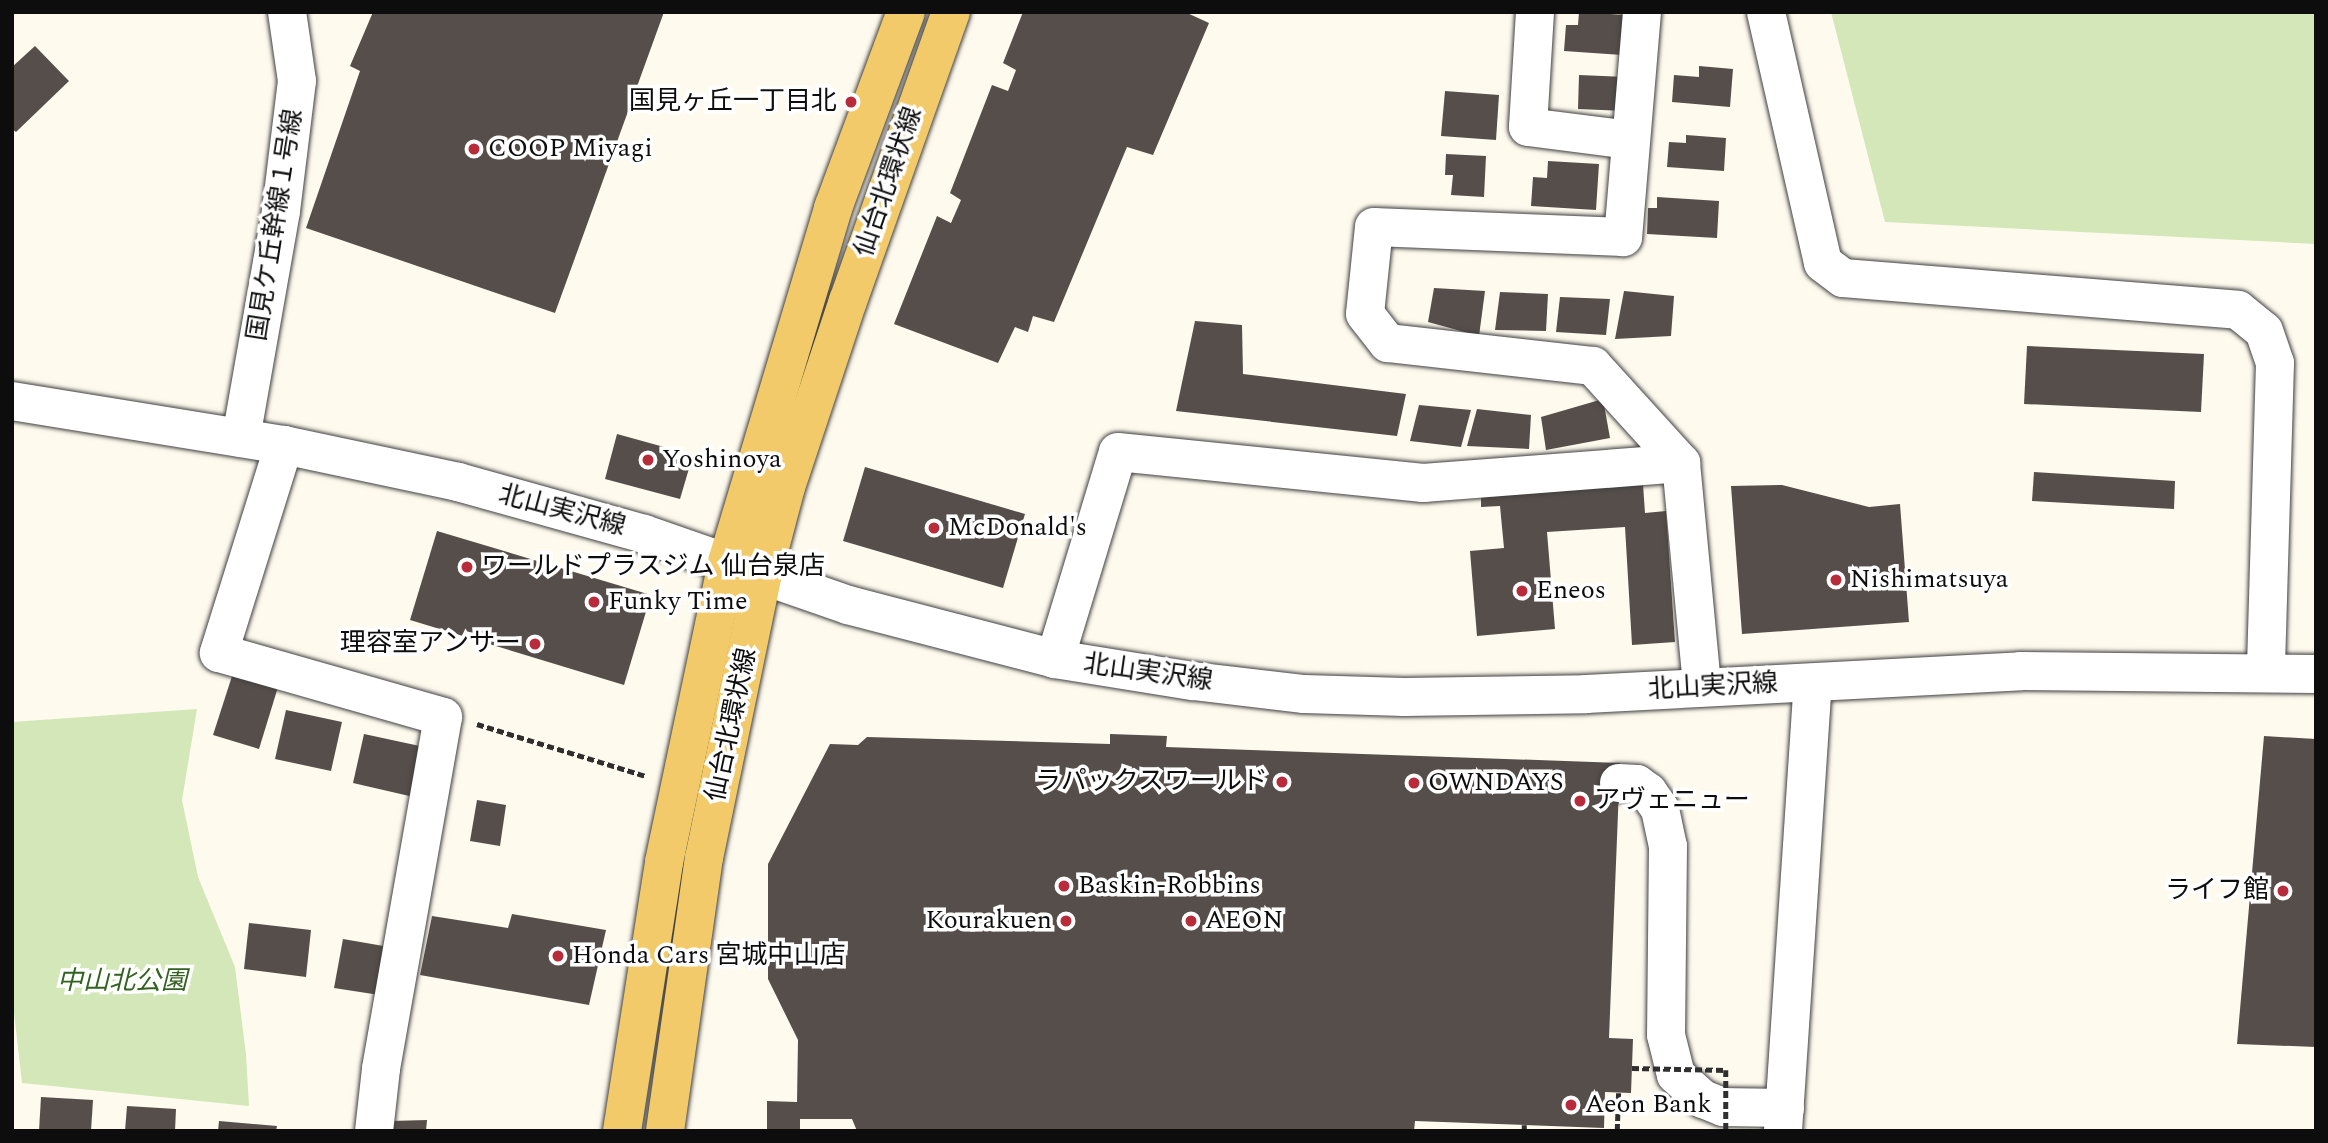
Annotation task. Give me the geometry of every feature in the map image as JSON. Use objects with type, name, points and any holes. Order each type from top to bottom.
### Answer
[{"type":"main road","name":"仙台北環状線","points":[[622,1131],[663,862],[727,562],[834,208],[906,12]]},
{"type":"main road","name":"仙台北環状線","points":[[665,1131],[704,858],[763,574],[786,487],[848,301],[951,12]]},
{"type":"street","name":"国見ケ丘幹線１号線","points":[[241,438],[281,211],[297,80],[287,12]]},
{"type":"street","points":[[1535,12],[1528,127],[1629,139]]},
{"type":"street","points":[[1642,12],[1629,139],[1623,237],[1374,227],[1365,314],[1388,343],[1593,366],[1681,463],[1702,686]]},
{"type":"street","points":[[1766,12],[1823,263],[1843,278],[2238,310],[2264,331],[2275,363],[2266,673]]},
{"type":"street","name":"北山実沢線","points":[[12,401],[284,444],[458,482],[644,534],[848,605],[1055,659],[1193,681],[1304,694],[1404,697],[1560,695],[2034,671],[2316,674]]},
{"type":"street","points":[[284,444],[219,653],[443,717],[381,1069],[374,1131]]},
{"type":"street","points":[[1055,659],[1118,452],[1423,483],[1681,463]]},
{"type":"street","points":[[1619,783],[1637,784],[1648,792],[1660,809],[1668,846],[1666,1035],[1675,1075],[1703,1099],[1723,1107],[1784,1120],[1814,683]]},
{"type":"path","points":[[443,717],[452,717],[652,778]]},
{"type":"path","points":[[1632,1068],[1726,1070],[1726,1131]]},
{"type":"path","points":[[1617,1131],[1618,1093]]},
{"type":"green space","points":[[1831,12],[2316,12],[2316,244],[1885,222]]},
{"type":"green space","name":"中山北公園","points":[[197,709],[182,800],[198,877],[235,967],[246,1054],[249,1106],[22,1083],[12,995],[12,722]]},
{"type":"building","name":"COOP Miyagi","points":[[373,12],[664,12],[555,313],[306,228],[360,71],[350,66]]},
{"type":"building","points":[[1023,12],[1185,12],[1209,23],[1153,155],[1127,147],[1054,322],[1033,316],[1028,332],[1015,327],[998,363],[894,324],[937,216],[951,223],[961,200],[950,193],[992,85],[1008,91],[1016,70],[1003,63]]},
{"type":"building","points":[[1579,12],[1626,15],[1622,55],[1564,51],[1566,25],[1578,25]]},
{"type":"building","points":[[35,46],[69,81],[16,132],[12,129],[12,67]]},
{"type":"building","points":[[1699,66],[1733,69],[1730,107],[1672,102],[1674,75],[1699,77]]},
{"type":"building","points":[[1579,75],[1626,77],[1625,111],[1578,109]]},
{"type":"building","points":[[1445,91],[1499,95],[1496,140],[1441,136]]},
{"type":"building","points":[[1686,135],[1726,138],[1724,171],[1667,167],[1669,142],[1686,143]]},
{"type":"building","points":[[1446,154],[1486,156],[1484,197],[1451,195],[1453,175],[1445,175]]},
{"type":"building","points":[[1548,161],[1599,164],[1596,210],[1531,206],[1533,177],[1547,178]]},
{"type":"building","points":[[1657,197],[1719,201],[1717,238],[1647,234],[1648,208],[1657,208]]},
{"type":"building","points":[[1434,288],[1485,291],[1479,336],[1428,322]]},
{"type":"building","points":[[1624,291],[1674,296],[1671,336],[1615,339]]},
{"type":"building","points":[[1500,292],[1548,294],[1546,331],[1495,330]]},
{"type":"building","points":[[1560,297],[1610,299],[1606,335],[1556,332]]},
{"type":"building","points":[[1195,321],[1242,325],[1243,374],[1406,394],[1397,436],[1176,411]]},
{"type":"building","points":[[2027,346],[2204,354],[2201,412],[2024,404]]},
{"type":"building","points":[[1603,399],[1610,438],[1546,450],[1541,417]]},
{"type":"building","points":[[1419,405],[1471,410],[1461,447],[1410,441]]},
{"type":"building","points":[[1477,409],[1531,415],[1529,449],[1467,446]]},
{"type":"building","points":[[617,434],[693,455],[680,499],[605,479]]},
{"type":"building","name":"McDonald's","points":[[865,467],[1025,514],[1003,588],[843,541]]},
{"type":"building","points":[[2034,472],[2175,481],[2174,509],[2032,501]]},
{"type":"building","points":[[1643,484],[1645,513],[1666,511],[1675,642],[1632,645],[1625,527],[1547,532],[1555,629],[1477,636],[1470,551],[1504,548],[1500,506],[1481,507],[1481,495]]},
{"type":"building","points":[[1782,485],[1869,507],[1900,504],[1909,622],[1742,634],[1731,486]]},
{"type":"building","points":[[437,531],[651,595],[624,685],[410,620]]},
{"type":"building","points":[[233,673],[278,687],[259,749],[213,735]]},
{"type":"building","points":[[286,710],[342,722],[331,771],[275,759]]},
{"type":"building","points":[[364,734],[429,748],[418,798],[353,783]]},
{"type":"building","name":"AEON","points":[[1110,734],[1167,736],[1166,747],[1620,763],[1609,1038],[1633,1039],[1631,1093],[1605,1092],[1604,1128],[1415,1121],[1414,1131],[857,1131],[852,1119],[800,1119],[800,1131],[767,1131],[767,1101],[797,1102],[798,1040],[768,979],[768,864],[830,744],[858,745],[867,737],[1110,744]]},
{"type":"building","name":"ライフ館","points":[[2264,736],[2316,739],[2316,1047],[2237,1044]]},
{"type":"building","points":[[477,800],[506,805],[500,846],[470,841]]},
{"type":"building","points":[[512,914],[606,930],[589,1005],[420,975],[432,916],[508,928]]},
{"type":"building","points":[[249,923],[311,930],[306,977],[244,969]]},
{"type":"building","points":[[343,939],[395,948],[386,996],[334,988]]},
{"type":"building","points":[[41,1097],[93,1100],[91,1131],[39,1131]]},
{"type":"building","points":[[127,1106],[176,1109],[175,1131],[125,1131]]},
{"type":"building","points":[[427,1120],[426,1131],[390,1131],[391,1121]]},
{"type":"building","points":[[219,1121],[277,1126],[276,1131],[218,1131]]},
{"type":"place","name":"国見ヶ丘一丁目北","points":[[851,102]]},
{"type":"place","name":"COOP Miyagi","points":[[474,149]]},
{"type":"place","name":"Yoshinoya","points":[[648,460]]},
{"type":"place","name":"McDonald's","points":[[934,528]]},
{"type":"place","name":"ワールドプラスジム 仙台泉店","points":[[467,567]]},
{"type":"place","name":"Nishimatsuya","points":[[1836,580]]},
{"type":"place","name":"Eneos","points":[[1522,591]]},
{"type":"place","name":"Funky Time","points":[[594,602]]},
{"type":"place","name":"理容室アンサー","points":[[535,644]]},
{"type":"place","name":"ラパックスワールド","points":[[1282,782]]},
{"type":"place","name":"OWNDAYS","points":[[1414,783]]},
{"type":"place","name":"アヴェニュー","points":[[1580,801]]},
{"type":"place","name":"Baskin-Robbins","points":[[1064,886]]},
{"type":"place","name":"ライフ館","points":[[2283,891]]},
{"type":"place","name":"Kourakuen","points":[[1066,921]]},
{"type":"place","name":"AEON","points":[[1191,921]]},
{"type":"place","name":"Honda Cars 宮城中山店","points":[[558,956]]},
{"type":"place","name":"Aeon Bank","points":[[1571,1105]]}]
